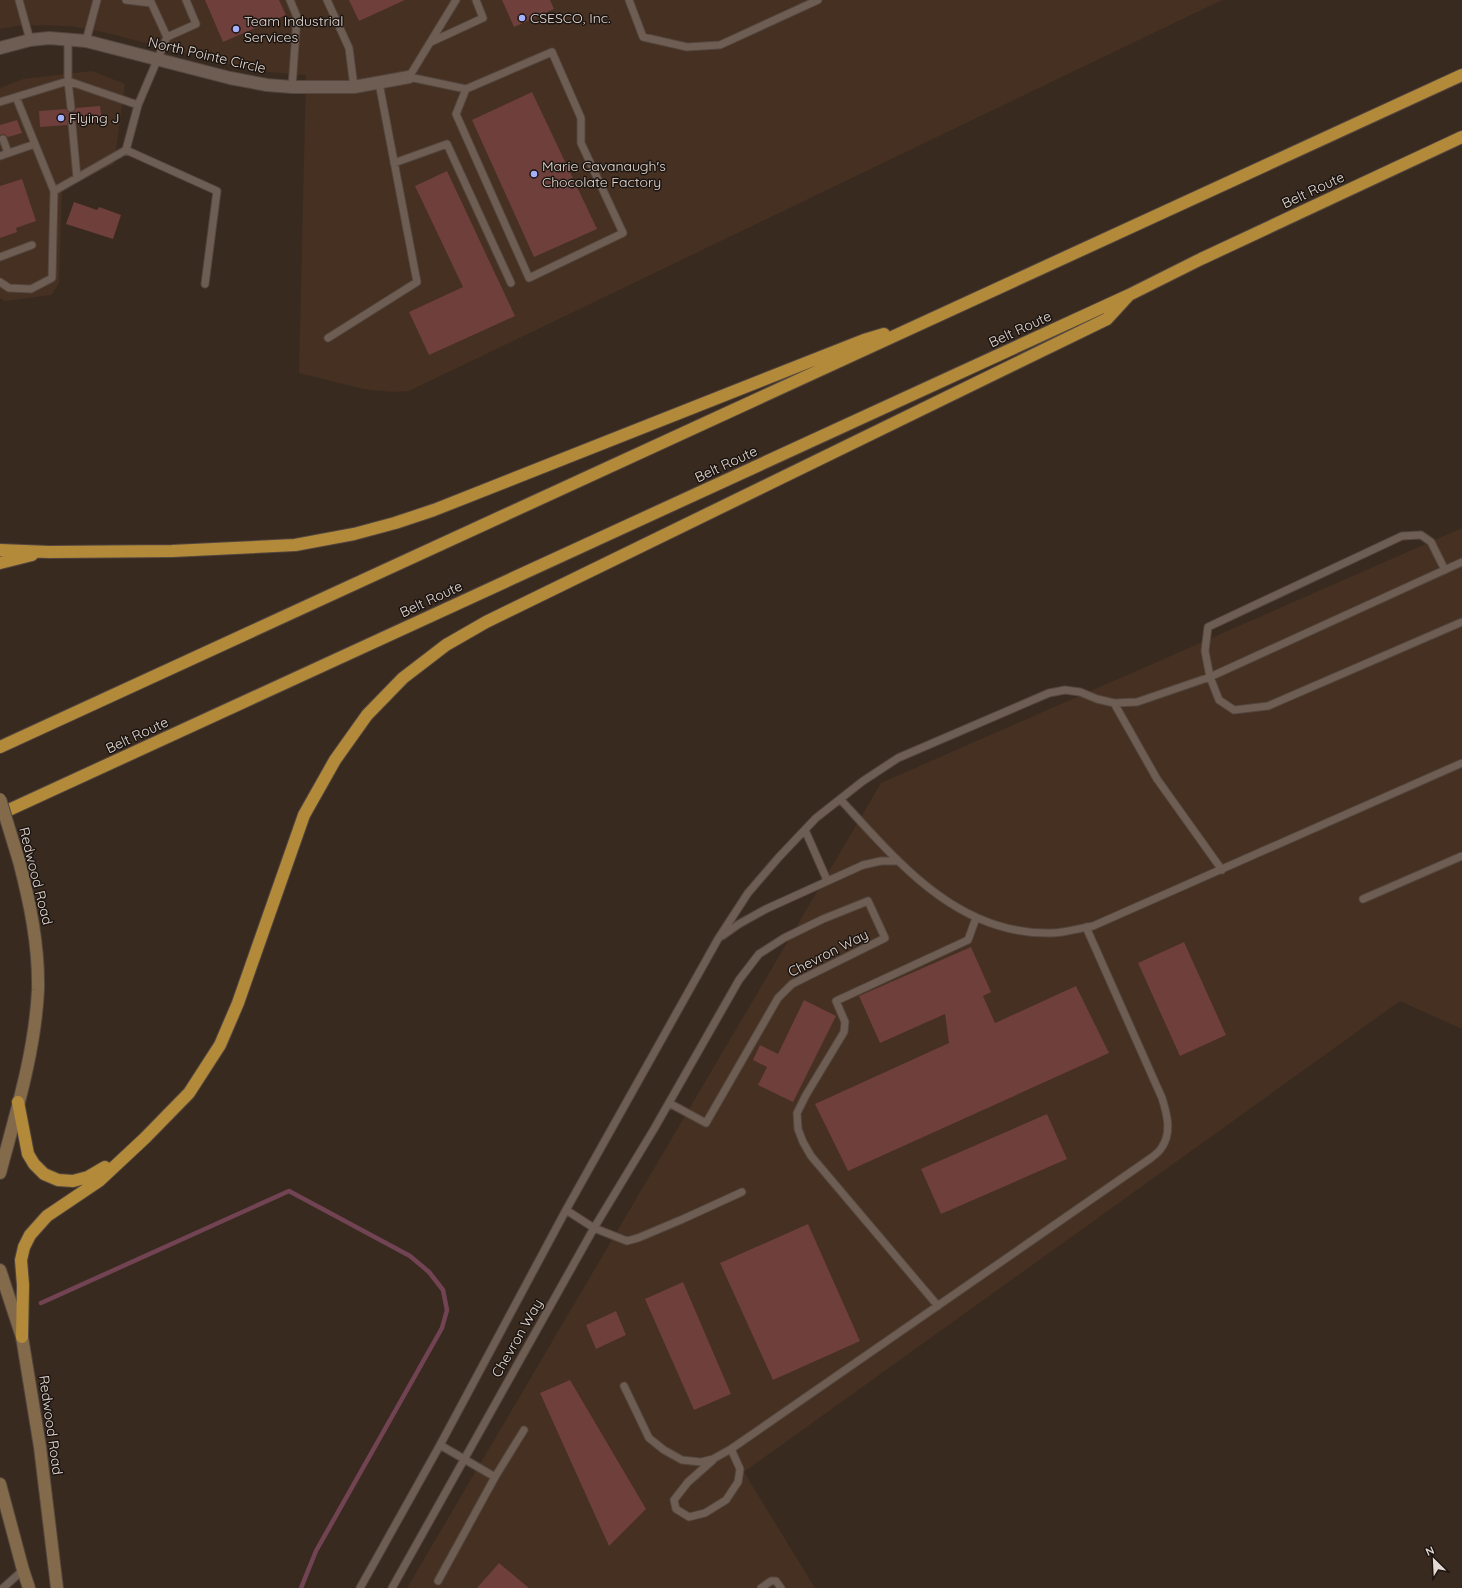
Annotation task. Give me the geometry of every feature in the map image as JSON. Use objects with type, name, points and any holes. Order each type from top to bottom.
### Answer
[{"type":"highway","points":[[0,747],[1462,75]]},
{"type":"highway","name":"Belt Route","points":[[0,814],[1129,295],[1201,259],[1462,137]]},
{"type":"highway","points":[[22,1337],[23,1285],[21,1260],[24,1247],[30,1235],[42,1220],[99,1181],[189,1093],[220,1045],[238,1002],[304,815],[335,760],[367,715],[403,678],[446,645],[486,622],[1107,319],[1129,295]]},
{"type":"highway","points":[[0,550],[49,552],[172,550],[295,545],[354,534],[434,510],[864,340],[933,318]]},
{"type":"highway","points":[[0,563],[49,552]]},
{"type":"highway","points":[[18,1102],[28,1154],[37,1168],[48,1177],[68,1182],[83,1179],[130,1151]]},
{"type":"main road","name":"Redwood Road","points":[[0,799],[19,861],[30,907],[35,934],[38,989],[33,1035],[0,1173]]},
{"type":"main road","name":"Redwood Road","points":[[0,1270],[10,1295],[22,1337],[40,1447],[57,1588]]},
{"type":"main road","points":[[0,1484],[29,1588]]},
{"type":"street","name":"North Pointe Circle","points":[[0,48],[30,40],[49,38],[86,41],[230,78],[267,85],[292,87],[354,87],[409,77]]},
{"type":"lane","points":[[19,0],[30,40]]},
{"type":"lane","points":[[86,41],[97,0]]},
{"type":"lane","points":[[126,0],[150,2],[167,37]]},
{"type":"lane","points":[[54,191],[126,150],[138,105],[167,37],[196,24],[186,0]]},
{"type":"lane","points":[[290,0],[297,17],[292,87]]},
{"type":"lane","points":[[327,0],[349,48],[354,87]]},
{"type":"lane","points":[[456,0],[409,77],[466,89],[552,52],[581,118],[581,143],[623,233],[529,278],[456,114],[466,89]]},
{"type":"lane","points":[[431,42],[483,18],[476,0]]},
{"type":"lane","points":[[628,0],[643,37],[687,47],[720,45],[818,0]]},
{"type":"lane","points":[[68,39],[68,81],[71,108]]},
{"type":"lane","points":[[0,102],[68,81],[138,105]]},
{"type":"lane","points":[[328,338],[417,282],[379,83]]},
{"type":"lane","points":[[0,282],[9,288],[31,289],[52,278],[54,191],[16,97]]},
{"type":"lane","points":[[72,124],[77,178]]},
{"type":"lane","points":[[3,139],[8,153]]},
{"type":"lane","points":[[0,156],[35,144]]},
{"type":"lane","points":[[394,163],[447,144],[511,283]]},
{"type":"lane","points":[[126,150],[217,192],[205,284]]},
{"type":"lane","points":[[0,256],[32,245]]},
{"type":"lane","points":[[1445,570],[1431,542],[1421,535],[1402,536],[1208,627],[1205,651],[1210,677],[1219,700],[1234,710],[1268,706],[1462,622]]},
{"type":"lane","points":[[360,1588],[416,1486],[440,1446],[566,1210],[718,939],[748,893],[779,856],[806,830],[816,818],[863,781],[898,758],[1049,693],[1065,690],[1080,692],[1097,699],[1114,703],[1137,702],[1210,677],[1462,562]]},
{"type":"lane","points":[[1114,703],[1157,780],[1222,870]]},
{"type":"lane","points":[[840,799],[898,862],[940,897],[966,914],[992,925],[1019,931],[1052,934],[1093,926],[1462,763]]},
{"type":"lane","points":[[806,830],[827,880]]},
{"type":"lane","points":[[1363,900],[1462,856]]},
{"type":"lane","points":[[718,939],[739,924],[766,909],[863,864],[881,861],[898,862]]},
{"type":"lane","name":"Chevron Way","points":[[392,1588],[594,1228],[669,1103],[739,980],[759,954],[784,938],[823,919],[868,901],[885,938],[792,984],[778,998],[706,1123],[669,1103]]},
{"type":"lane","points":[[938,1306],[811,1156],[802,1142],[798,1129],[797,1113],[806,1095],[844,1032],[845,1022],[836,1001],[968,940],[976,918]]},
{"type":"lane","points":[[731,1449],[740,1469],[738,1482],[726,1500],[705,1513],[689,1517],[676,1509],[674,1500],[688,1482],[713,1460],[1151,1158],[1162,1148],[1168,1130],[1168,1115],[1162,1098],[1086,927]]},
{"type":"lane","points":[[566,1210],[594,1228],[627,1241],[638,1238],[683,1219],[742,1192]]},
{"type":"lane","points":[[624,1386],[649,1438],[664,1450],[682,1460],[701,1462],[713,1460]]},
{"type":"lane","points":[[438,1580],[494,1477],[524,1430]]},
{"type":"lane","points":[[440,1446],[464,1458],[494,1477]]},
{"type":"lane","points":[[3,1588],[23,1570]]},
{"type":"lane","points":[[761,1588],[771,1581],[776,1581],[781,1588]]},
{"type":"shaded area","points":[[0,0],[1222,0],[409,391],[393,392],[363,389],[299,373],[306,75],[270,72],[241,67],[103,32],[70,26],[22,25],[0,29]]},
{"type":"shaded area","points":[[92,71],[125,84],[114,164],[62,189],[59,283],[51,295],[5,301],[0,298],[0,88],[23,79]]},
{"type":"shaded area","points":[[1462,528],[1462,1029],[1400,1001],[744,1472],[815,1588],[407,1588],[881,783]]},
{"type":"building","name":"Team Industrial Services","points":[[205,0],[279,0],[286,15],[223,42]]},
{"type":"building","points":[[349,0],[405,0],[359,21]]},
{"type":"building","name":"CSESCO, Inc.","points":[[502,0],[550,0],[554,9],[514,27]]},
{"type":"building","name":"Marie Cavanaugh's Chocolate Factory","points":[[532,92],[597,229],[534,257],[472,120]]},
{"type":"building","points":[[100,106],[102,122],[77,124],[76,121],[72,119],[69,120],[67,125],[40,127],[39,111],[66,109],[71,113],[74,112],[76,108]]},
{"type":"building","points":[[17,120],[22,133],[8,137],[4,134],[0,135],[0,125]]},
{"type":"building","points":[[447,171],[515,316],[429,355],[409,312],[463,287],[415,186]]},
{"type":"building","points":[[22,179],[36,221],[16,228],[17,232],[0,238],[0,186]]},
{"type":"building","points":[[74,202],[97,210],[99,207],[121,215],[113,239],[66,224]]},
{"type":"building","points":[[1184,942],[1226,1035],[1180,1056],[1138,963]]},
{"type":"building","points":[[971,947],[991,992],[983,996],[995,1023],[1076,986],[1109,1053],[848,1171],[815,1104],[949,1043],[945,1014],[880,1043],[859,996]]},
{"type":"building","points":[[804,1000],[836,1016],[793,1102],[758,1085],[767,1067],[753,1060],[760,1045],[778,1054]]},
{"type":"building","points":[[1047,1114],[1067,1159],[941,1214],[921,1169]]},
{"type":"building","points":[[808,1224],[860,1341],[773,1380],[720,1263]]},
{"type":"building","points":[[683,1282],[731,1394],[694,1410],[645,1299]]},
{"type":"building","points":[[616,1311],[626,1335],[596,1349],[586,1325]]},
{"type":"building","points":[[570,1380],[646,1509],[609,1546],[540,1393]]},
{"type":"building","points":[[499,1563],[529,1588],[477,1588]]},
{"type":"waterway","points":[[41,1303],[289,1191],[410,1256],[429,1272],[443,1290],[447,1310],[442,1328],[316,1551],[301,1588]]},
{"type":"place","name":"CSESCO, Inc.","points":[[522,18]]},
{"type":"place","name":"Team Industrial Services","points":[[236,29]]},
{"type":"place","name":"Flying J","points":[[61,118]]},
{"type":"place","name":"Marie Cavanaugh's Chocolate Factory","points":[[534,174]]}]
